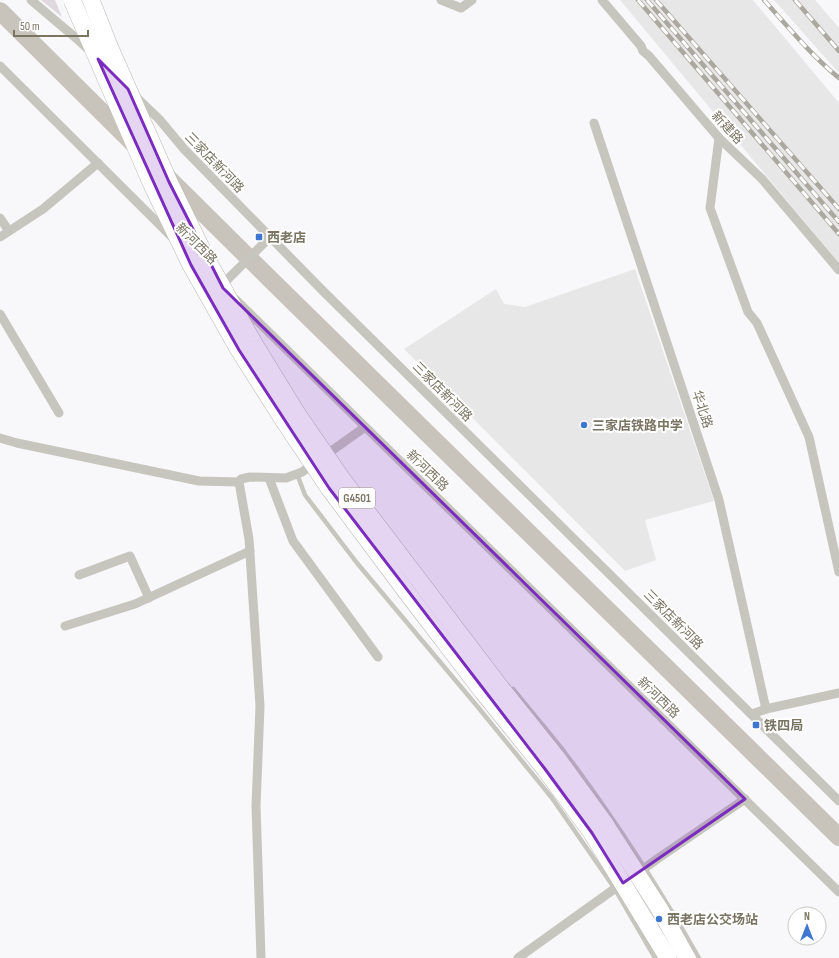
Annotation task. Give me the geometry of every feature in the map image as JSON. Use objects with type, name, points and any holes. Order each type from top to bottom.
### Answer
[{"type":"highway","name":"G4501","points":[[72,0],[157,194],[191,265],[238,350],[334,494],[408,594],[483,692],[545,769],[592,833],[668,958]]},
{"type":"highway","name":"G4501","points":[[91,0],[109,46],[166,174],[206,258],[253,342],[296,412],[342,480],[497,683],[557,758],[596,812],[659,908],[688,958]]},
{"type":"street","name":"三家店新河路","points":[[31,0],[77,39],[159,119],[184,149],[270,237],[839,801]]},
{"type":"street","points":[[441,0],[461,8],[472,0]]},
{"type":"street","name":"新建路","points":[[602,0],[641,46],[643,51],[649,56],[719,138],[762,179],[839,270]]},
{"type":"street","name":"新河西路","points":[[0,66],[221,286],[839,892]]},
{"type":"street","name":"华北路","points":[[594,123],[719,500],[766,709]]},
{"type":"street","points":[[719,138],[710,208],[748,312],[757,322],[809,437],[839,572]]},
{"type":"street","points":[[0,237],[43,209],[98,163]]},
{"type":"street","points":[[0,218],[9,231]]},
{"type":"street","points":[[221,286],[270,237]]},
{"type":"street","points":[[0,314],[59,413]]},
{"type":"street","points":[[0,438],[16,443],[199,481],[239,482],[250,476],[286,478],[302,472],[365,427]]},
{"type":"street","points":[[269,478],[293,540],[378,657]]},
{"type":"street","points":[[239,482],[249,539],[260,706],[256,806],[261,958]]},
{"type":"street","points":[[65,626],[149,598],[250,551]]},
{"type":"street","points":[[79,575],[130,556],[149,598]]},
{"type":"street","points":[[752,714],[766,709],[839,693]]},
{"type":"street","points":[[518,958],[645,867],[744,800]]},
{"type":"lane","points":[[328,454],[378,522],[437,596]]},
{"type":"lane","points":[[297,474],[305,495],[357,563],[552,798],[615,889],[656,958]]},
{"type":"lane","points":[[512,688],[600,800],[645,867],[699,958]]},
{"type":"highlighted area","points":[[98,59],[128,89],[169,182],[223,288],[745,799],[623,883],[592,833],[545,769],[329,488],[239,350],[191,265]]},
{"type":"shaded area","points":[[41,0],[55,0],[62,17]]},
{"type":"shaded area","points":[[620,0],[753,0],[839,103],[839,263]]},
{"type":"shaded area","points":[[774,0],[815,0],[839,28],[839,72],[838,72]]},
{"type":"shaded area","name":"三家店铁路中学","points":[[635,269],[714,501],[645,520],[656,560],[625,571],[404,349],[496,289],[504,304],[525,307]]},
{"type":"waterway","points":[[0,11],[136,146]]},
{"type":"waterway","points":[[167,177],[839,837]]},
{"type":"railway","points":[[638,0],[839,234]]},
{"type":"railway","points":[[647,0],[839,222]]},
{"type":"railway","points":[[656,0],[839,209]]},
{"type":"railway","points":[[764,0],[809,50],[839,78]]},
{"type":"railway","points":[[795,0],[839,51]]},
{"type":"place","name":"西老店","points":[[259,237]]},
{"type":"place","name":"三家店铁路中学","points":[[584,425]]},
{"type":"place","name":"铁四局","points":[[756,725]]},
{"type":"place","name":"西老店公交场站","points":[[659,919]]}]
